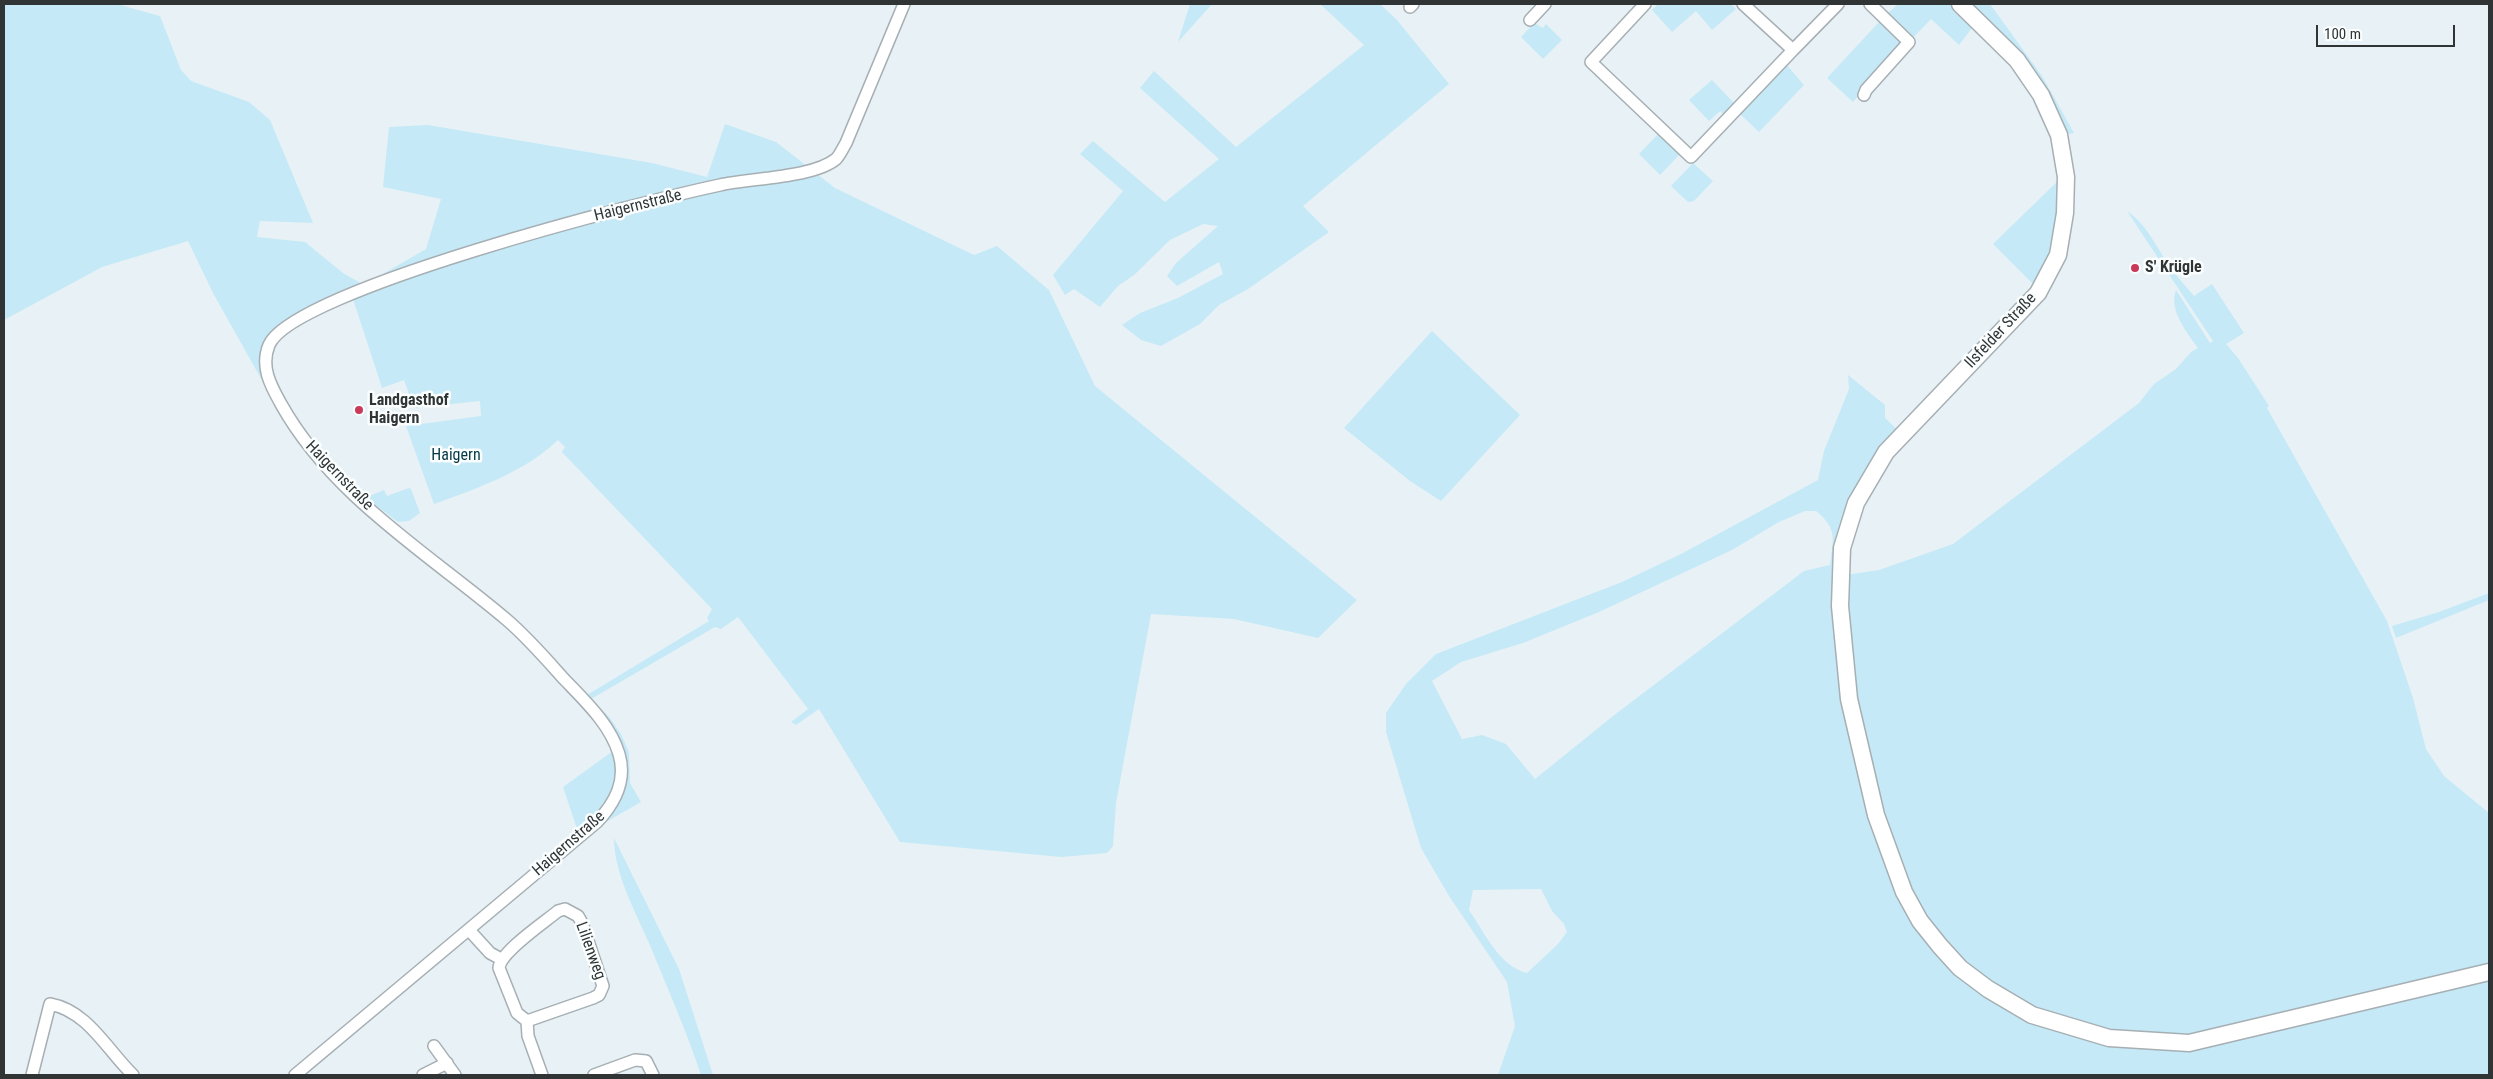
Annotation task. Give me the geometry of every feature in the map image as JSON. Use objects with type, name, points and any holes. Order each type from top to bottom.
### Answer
[{"type":"main road","name":"Ilsfelder Straße","points":[[1962,4],[2017,60],[2041,95],[2059,135],[2066,177],[2065,213],[2058,255],[2038,293],[1886,452],[1856,503],[1842,548],[1840,606],[1849,699],[1876,815],[1904,892],[1920,921],[1960,968],[1988,989],[2032,1015],[2109,1038],[2188,1043],[2489,972]]},
{"type":"street","name":"Haigernstraße","points":[[295,1075],[597,822],[609,808],[620,790],[622,775],[620,758],[604,722],[528,640],[506,620],[416,549],[329,470],[304,440],[270,384],[266,370],[268,347],[274,335],[294,320],[403,272],[563,225],[702,189],[801,173],[826,164],[837,158],[846,143],[904,4]]},
{"type":"street","points":[[1530,20],[1545,4]]},
{"type":"street","points":[[1645,4],[1591,62],[1691,157],[1838,4]]},
{"type":"street","points":[[1743,4],[1793,50]]},
{"type":"street","points":[[1864,95],[1866,90],[1909,42],[1870,4]]},
{"type":"street","name":"Lilienweg","points":[[501,960],[558,911],[565,909],[572,911],[582,923],[603,980],[602,990],[593,998],[527,1021]]},
{"type":"street","points":[[469,930],[490,953],[501,960],[499,968],[517,1013],[527,1021],[528,1036],[542,1075]]},
{"type":"street","points":[[32,1075],[50,1004],[62,1006],[92,1028],[132,1075]]},
{"type":"street","points":[[434,1046],[455,1075]]},
{"type":"street","points":[[594,1075],[636,1060],[646,1061],[653,1075]]},
{"type":"street","points":[[423,1075],[447,1063]]},
{"type":"green space","name":"Haigern","points":[[4,4],[117,4],[160,16],[181,70],[191,81],[249,102],[270,120],[313,223],[260,221],[257,237],[305,242],[343,273],[364,285],[426,249],[441,199],[383,187],[389,127],[428,125],[652,163],[707,177],[725,124],[776,142],[835,188],[974,255],[997,246],[1049,290],[1095,386],[1357,600],[1318,638],[1234,619],[1151,614],[1116,803],[1113,846],[1107,853],[1061,857],[900,842],[819,709],[796,725],[791,722],[808,709],[738,617],[721,629],[715,627],[591,699],[610,718],[621,734],[629,752],[630,783],[641,802],[606,822],[581,841],[563,787],[613,751],[606,735],[538,645],[587,695],[709,621],[707,618],[712,609],[562,452],[565,447],[558,440],[531,461],[515,470],[483,486],[434,504],[406,426],[481,416],[480,401],[414,408],[404,380],[382,388],[352,296],[302,314],[280,327],[271,336],[264,347],[278,409],[213,293],[188,241],[102,267],[4,320]]},
{"type":"green space","points":[[1190,4],[1212,4],[1178,42]]},
{"type":"green space","points":[[1320,4],[1380,4],[1397,20],[1449,84],[1303,206],[1329,232],[1248,289],[1219,305],[1200,324],[1161,346],[1141,340],[1122,325],[1140,313],[1178,298],[1223,274],[1219,262],[1177,286],[1167,276],[1176,263],[1218,226],[1203,224],[1170,240],[1134,275],[1118,286],[1100,307],[1074,289],[1065,295],[1053,275],[1123,191],[1080,154],[1093,141],[1165,202],[1219,159],[1140,88],[1154,71],[1236,147],[1364,45]]},
{"type":"green space","points":[[1658,4],[1731,4],[1736,9],[1712,30],[1696,11],[1672,32],[1652,10]]},
{"type":"green space","points":[[1898,4],[1955,4],[1971,23],[1972,28],[1959,45],[1931,19],[1913,38],[1887,14]]},
{"type":"green space","points":[[1972,4],[1990,4],[2042,76],[2074,133],[2062,135]]},
{"type":"green space","points":[[1880,21],[1900,41],[1900,47],[1853,102],[1827,78]]},
{"type":"green space","points":[[1534,23],[1543,28],[1546,24],[1562,40],[1543,59],[1521,37]]},
{"type":"green space","points":[[1786,64],[1804,85],[1759,132],[1740,114]]},
{"type":"green space","points":[[1712,80],[1735,104],[1725,116],[1720,111],[1709,121],[1689,100]]},
{"type":"green space","points":[[1660,132],[1682,152],[1660,175],[1639,154]]},
{"type":"green space","points":[[1693,163],[1713,181],[1694,201],[1688,202],[1671,186]]},
{"type":"green space","points":[[2064,175],[2056,255],[2037,288],[1993,244]]},
{"type":"green space","points":[[2127,211],[2144,227],[2172,269],[2194,296],[2212,284],[2244,333],[2226,344],[2238,358],[2269,406],[2267,408],[2387,621],[2413,698],[2426,749],[2444,776],[2489,813],[2489,1075],[1498,1075],[1515,1026],[1507,982],[1449,896],[1421,848],[1386,732],[1386,713],[1406,684],[1436,654],[1622,582],[1681,554],[1818,480],[1824,451],[1849,389],[1848,375],[1885,405],[1885,418],[1900,432],[1858,504],[1845,575],[1879,570],[1953,544],[2139,403],[2154,384],[2176,369],[2191,352],[2198,348],[2180,321],[2175,306],[2176,290],[2210,343],[2213,341]],"holes":[[[1805,511],[1816,511],[1823,517],[1831,529],[1833,541],[1830,565],[1804,571],[1613,716],[1535,779],[1506,744],[1482,735],[1462,739],[1432,681],[1461,662],[1523,643],[1599,612],[1732,550],[1779,522]],[[1541,889],[1552,911],[1564,924],[1567,932],[1558,944],[1527,973],[1517,969],[1501,956],[1469,910],[1473,890]]]},
{"type":"green space","points":[[1432,331],[1520,415],[1441,501],[1410,481],[1344,428]]},
{"type":"green space","points":[[409,488],[420,513],[409,521],[398,522],[370,501],[369,496],[384,490],[387,496]]},
{"type":"green space","points":[[2489,593],[2489,600],[2396,638],[2392,626],[2439,612]]},
{"type":"green space","points":[[614,838],[679,969],[713,1075],[701,1075],[649,943],[626,892],[618,865]]},
{"type":"place","name":"S' Krügle","points":[[2135,268]]},
{"type":"place","name":"Landgasthof Haigern","points":[[359,410]]}]
